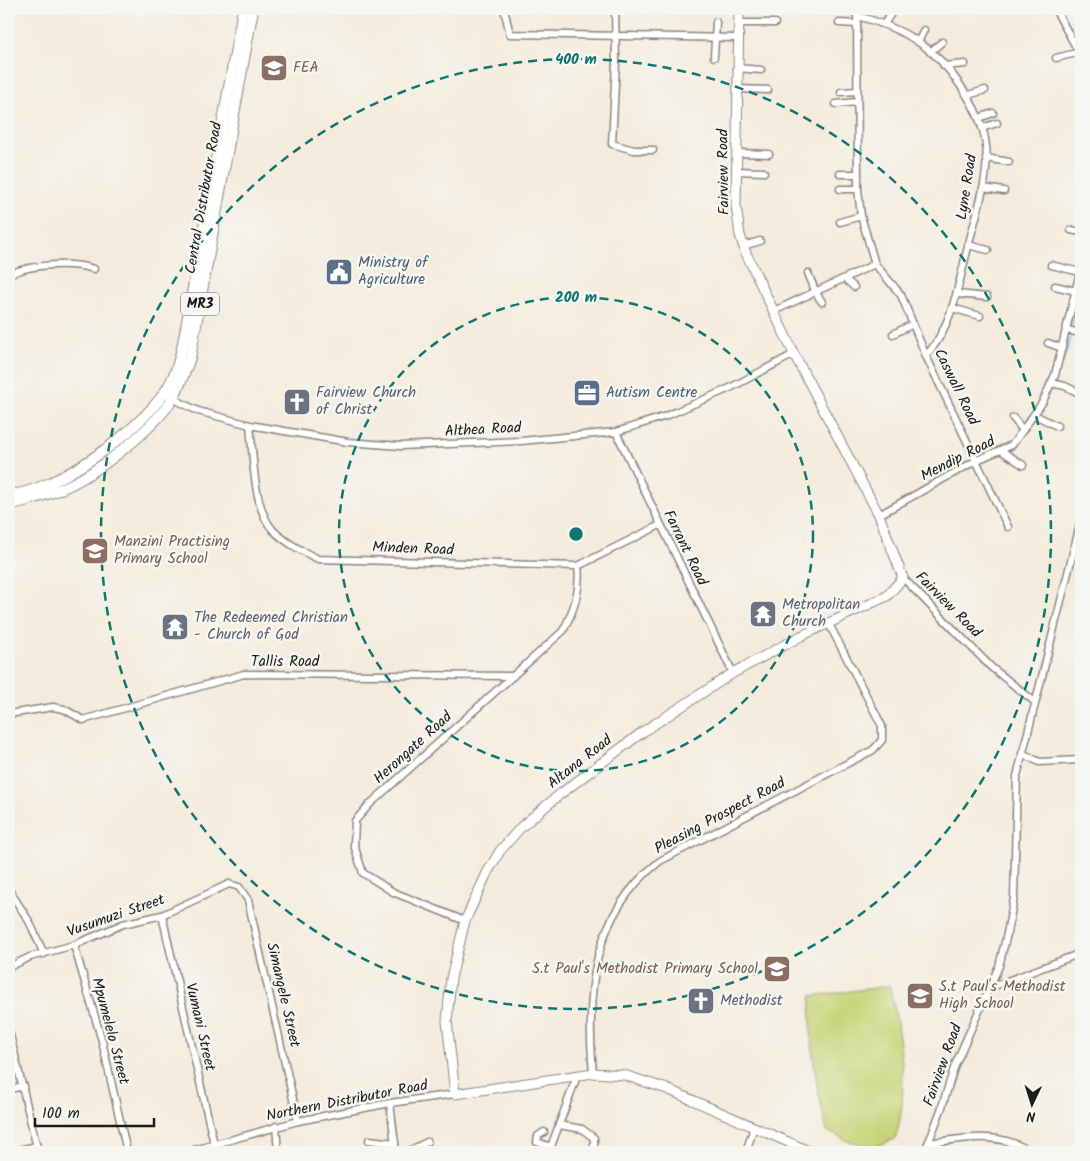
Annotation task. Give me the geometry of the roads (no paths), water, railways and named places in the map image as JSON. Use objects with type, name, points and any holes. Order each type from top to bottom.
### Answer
[{"type":"highway","name":"Central Distributor Road","points":[[9,495],[34,490],[78,467],[131,428],[168,396],[180,357],[243,9]]},
{"type":"highway","name":"Central Distributor Road","points":[[9,505],[64,488],[136,440],[155,421],[190,358],[253,9]]},
{"type":"main road","name":"Fairview Road","points":[[739,9],[736,206],[743,246],[794,354],[879,515],[903,578]]},
{"type":"main road","name":"Altana Road","points":[[455,1094],[447,1021],[451,978],[465,921],[500,850],[521,827],[612,755],[734,673],[801,636],[887,596],[903,578]]},
{"type":"main road","points":[[455,1094],[593,1073],[624,1075],[643,1080],[811,1152]]},
{"type":"street","points":[[504,9],[510,34],[738,38]]},
{"type":"street","points":[[615,9],[616,36],[612,144],[634,150],[653,150]]},
{"type":"street","points":[[1055,9],[1080,52],[1056,58]]},
{"type":"street","name":"Lyne Road","points":[[842,10],[857,12],[884,24],[918,42],[930,52],[968,95],[986,139],[983,188],[968,245],[958,294],[940,340],[926,356]]},
{"type":"street","points":[[774,311],[816,293],[874,264],[862,216],[858,189],[857,12]]},
{"type":"street","points":[[884,24],[892,12]]},
{"type":"street","points":[[714,57],[716,22]]},
{"type":"street","points":[[738,23],[775,23]]},
{"type":"street","points":[[839,23],[857,24]]},
{"type":"street","points":[[918,42],[924,30]]},
{"type":"street","points":[[930,52],[942,42]]},
{"type":"street","points":[[944,66],[965,64]]},
{"type":"street","points":[[737,68],[761,70]]},
{"type":"street","points":[[737,89],[768,90]]},
{"type":"street","points":[[968,95],[985,90]]},
{"type":"street","points":[[841,92],[857,91]]},
{"type":"street","points":[[836,104],[858,102]]},
{"type":"street","points":[[979,118],[993,113]]},
{"type":"street","points":[[982,128],[997,123]]},
{"type":"street","points":[[737,154],[769,154]]},
{"type":"street","points":[[986,158],[1009,162]]},
{"type":"street","points":[[736,171],[764,172]]},
{"type":"street","points":[[840,174],[858,174]]},
{"type":"street","points":[[983,188],[1004,192]]},
{"type":"street","points":[[840,189],[858,189]]},
{"type":"street","points":[[840,222],[862,216]]},
{"type":"street","points":[[1071,230],[1081,232]]},
{"type":"street","points":[[743,246],[760,241]]},
{"type":"street","points":[[968,245],[988,250]]},
{"type":"street","name":"Caswall Road","points":[[874,264],[901,295],[926,356],[1008,527]]},
{"type":"street","points":[[1052,265],[1081,270]]},
{"type":"street","points":[[10,274],[26,268],[44,266],[86,267],[94,269]]},
{"type":"street","name":"Mendip Road","points":[[879,515],[977,460],[1002,451],[1012,445],[1035,415],[1051,383],[1077,295],[1081,270]]},
{"type":"street","points":[[808,273],[822,302]]},
{"type":"street","points":[[845,278],[854,287]]},
{"type":"street","points":[[1055,286],[1077,295]]},
{"type":"street","points":[[958,294],[987,297]]},
{"type":"street","points":[[952,308],[980,316]]},
{"type":"street","points":[[892,334],[913,324]]},
{"type":"street","points":[[1067,330],[1081,333]]},
{"type":"street","points":[[1048,343],[1062,348]]},
{"type":"street","name":"Althea Road","points":[[168,396],[198,411],[250,425],[348,442],[400,446],[521,441],[616,432],[666,416],[730,388],[794,354]]},
{"type":"street","points":[[1051,383],[1081,394]]},
{"type":"street","points":[[1035,415],[1057,426]]},
{"type":"street","points":[[1013,418],[1023,430]]},
{"type":"street","name":"Minden Road","points":[[250,425],[253,465],[261,508],[272,529],[304,552],[318,558],[578,566],[660,525]]},
{"type":"street","name":"Farrant Road","points":[[616,432],[734,673]]},
{"type":"street","points":[[1002,451],[1023,465]]},
{"type":"street","points":[[1035,702],[1081,521]]},
{"type":"street","name":"Herongate Road","points":[[465,921],[393,892],[364,873],[354,845],[355,821],[370,804],[563,631],[575,607],[580,578],[578,566]]},
{"type":"street","name":"Fairview Road","points":[[903,578],[991,667],[1035,702],[1022,753],[1015,792],[1014,898],[999,966],[955,1065],[925,1152]]},
{"type":"street","name":"Pleasing Prospect Road","points":[[593,1073],[590,1033],[599,953],[608,924],[625,895],[639,877],[660,861],[873,750],[882,740],[882,726],[830,624]]},
{"type":"street","name":"Tallis Road","points":[[9,714],[53,707],[64,709],[83,720],[244,674],[513,676]]},
{"type":"street","points":[[1022,753],[1039,762],[1081,760]]},
{"type":"street","name":"Vusumuzi Street","points":[[9,967],[74,945],[123,924],[162,915],[230,884]]},
{"type":"street","name":"Simangele Street","points":[[230,884],[239,887],[248,900],[298,1120]]},
{"type":"street","points":[[9,890],[29,921],[44,954]]},
{"type":"street","name":"Vumani Street","points":[[162,915],[214,1144]]},
{"type":"street","name":"Mpumelelo Street","points":[[74,945],[102,1041],[128,1152]]},
{"type":"street","points":[[989,988],[1081,953]]},
{"type":"street","points":[[9,1031],[24,1086],[37,1149],[19,1150]]},
{"type":"street","points":[[544,1132],[538,1136],[537,1142],[550,1149],[577,1076]]},
{"type":"street","points":[[9,1089],[24,1086]]},
{"type":"street","name":"Northern Distributor Road","points":[[187,1152],[298,1120],[390,1103],[455,1094]]},
{"type":"street","points":[[390,1103],[396,1152]]},
{"type":"street","points":[[559,1125],[582,1129],[594,1138],[594,1148]]},
{"type":"street","points":[[276,1126],[278,1152]]},
{"type":"street","points":[[746,1152],[754,1127]]},
{"type":"street","points":[[928,1143],[983,1137],[1005,1140],[1030,1152]]},
{"type":"street","points":[[369,1140],[395,1143]]},
{"type":"street","points":[[407,1152],[427,1142]]},
{"type":"waterway","points":[[1059,9],[1081,46]]},
{"type":"waterway","points":[[1071,326],[1077,304]]},
{"type":"waterway","points":[[1062,363],[1070,338]]},
{"type":"place","name":"FEA","points":[[274,68]]},
{"type":"place","name":"Ministry of Agriculture","points":[[339,272]]},
{"type":"place","name":"Autism Centre","points":[[587,393]]},
{"type":"place","name":"Fairview Church of Christ","points":[[297,402]]},
{"type":"place","name":"Manzini Practising Primary School","points":[[95,551]]},
{"type":"place","name":"Metropolitan Church","points":[[763,614]]},
{"type":"place","name":"The Redeemed Christian - Church of God","points":[[175,627]]},
{"type":"place","name":"S.t Paul's Methodist Primary School","points":[[777,969]]},
{"type":"place","name":"S.t Paul's Methodist High School","points":[[920,996]]},
{"type":"place","name":"Methodist","points":[[701,1001]]}]
